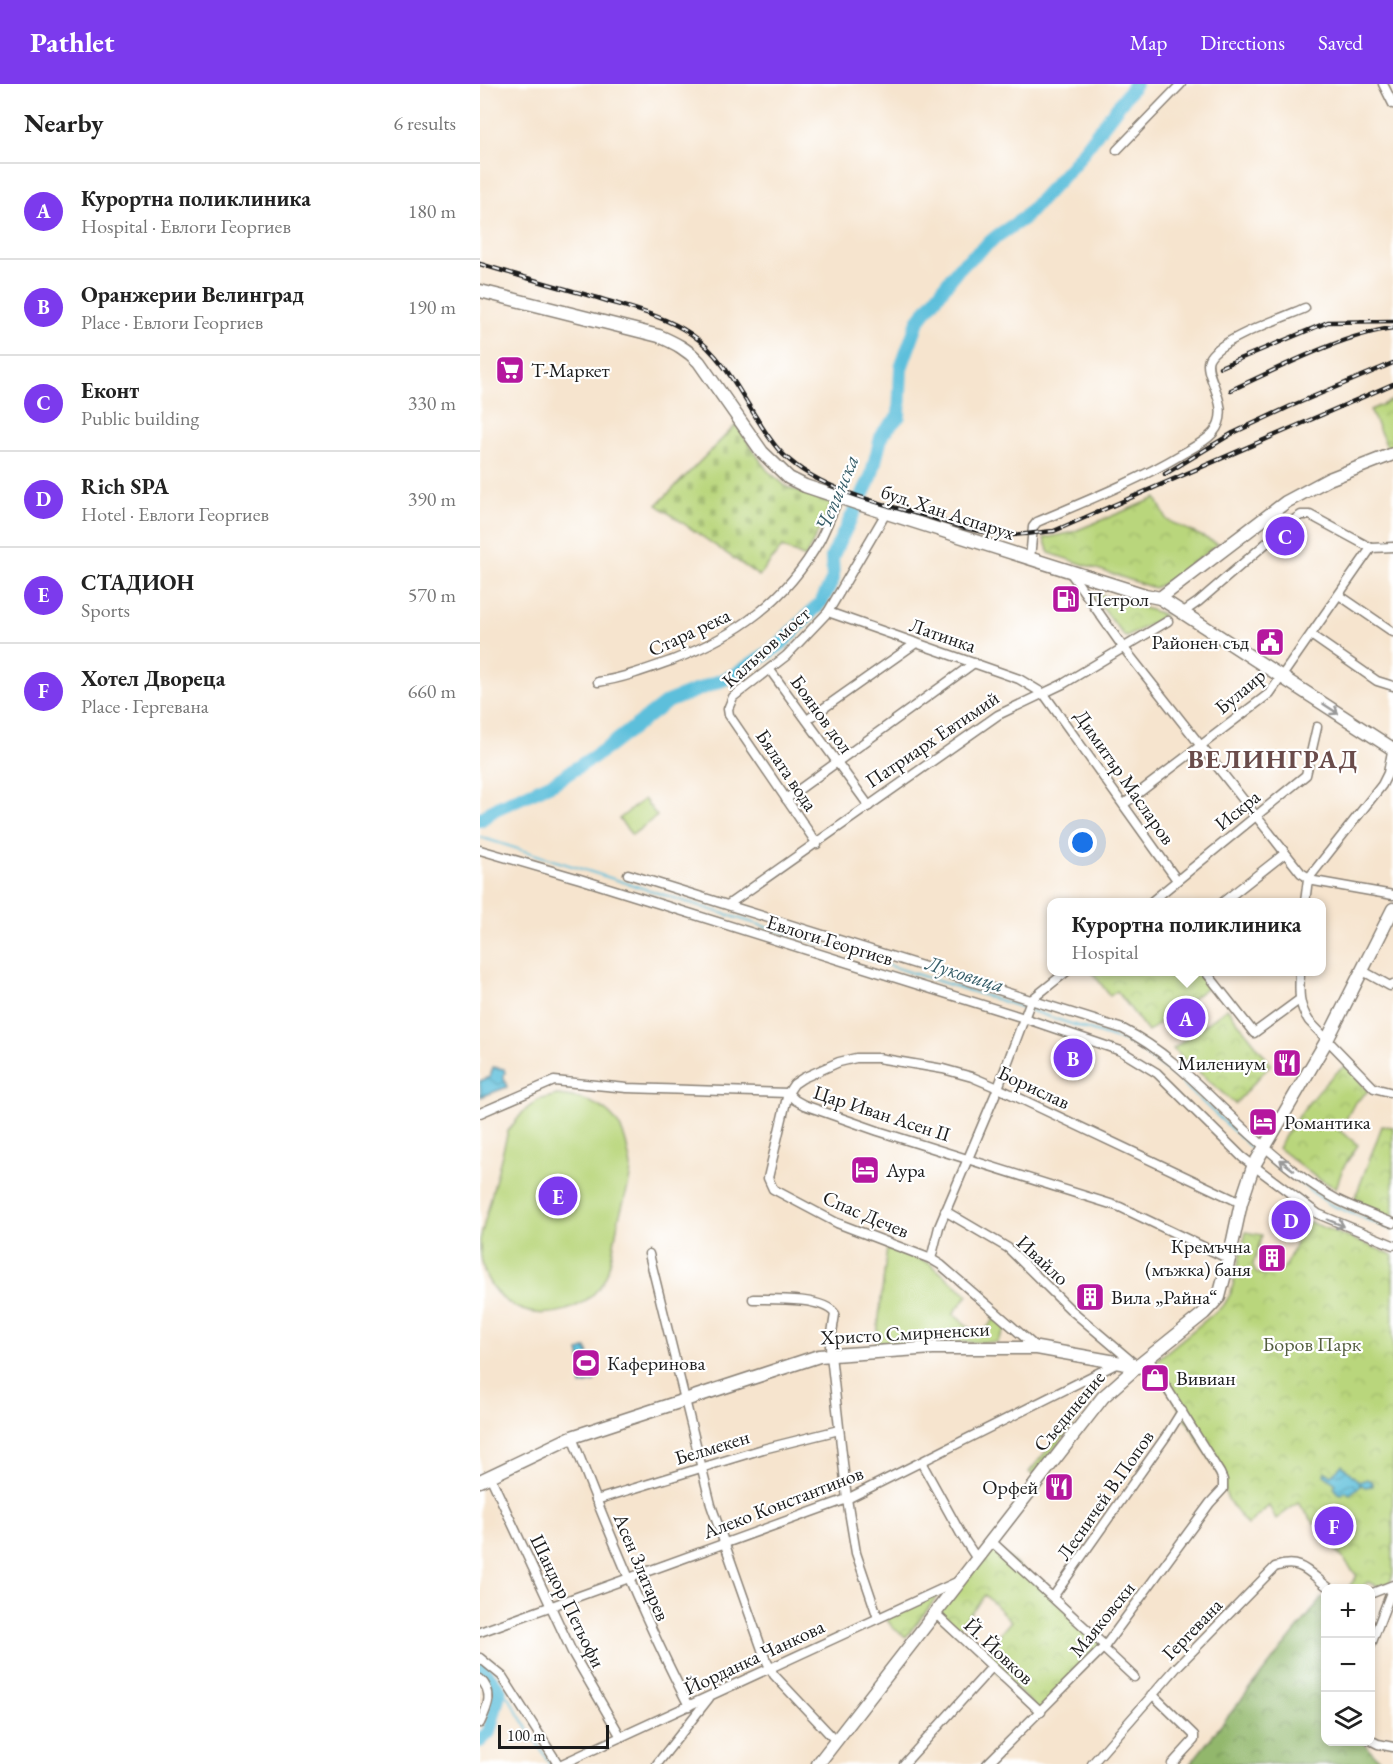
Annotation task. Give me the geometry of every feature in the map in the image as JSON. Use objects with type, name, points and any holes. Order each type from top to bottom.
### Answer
[{"type":"street","points":[[1117,150],[1181,84]]},
{"type":"street","points":[[1383,84],[1393,104]]},
{"type":"street","name":"бул. Хан Аспарух","points":[[480,291],[659,336],[677,343],[699,362],[751,438],[776,467],[789,478],[805,486],[886,513],[1070,572],[1160,598],[1393,748]]},
{"type":"street","points":[[1030,559],[1033,527],[1037,522],[1158,468],[1208,438],[1217,427],[1221,412],[1209,369],[1210,356],[1237,337],[1305,309]]},
{"type":"street","points":[[1160,598],[1286,501],[1329,479],[1393,454]]},
{"type":"street","name":"Стара река","points":[[598,682],[622,678],[683,656],[732,633],[758,615],[806,561],[844,499]]},
{"type":"street","name":"Калъчов мост","points":[[729,715],[728,709],[734,697],[770,670],[828,612],[886,513]]},
{"type":"street","points":[[1182,613],[1198,602],[1292,520],[1301,515],[1310,515],[1371,548],[1393,547]]},
{"type":"street","name":"Булаир","points":[[1124,804],[1270,693],[1371,548]]},
{"type":"street","points":[[1070,572],[1199,745],[1284,854],[1308,879],[1393,895]]},
{"type":"street","points":[[1340,595],[1393,632]]},
{"type":"street","name":"Латинка","points":[[828,612],[1019,679],[1044,694]]},
{"type":"street","name":"Патриарх Евтимий","points":[[729,904],[998,715],[1025,700],[1044,694],[1168,621]]},
{"type":"street","points":[[1311,635],[1377,681],[1393,686]]},
{"type":"street","points":[[807,720],[916,643]]},
{"type":"street","points":[[786,799],[974,663]]},
{"type":"street","name":"Боянов дол","points":[[770,670],[869,806]]},
{"type":"street","name":"Димитър Масларов","points":[[1044,694],[1177,880]]},
{"type":"street","name":"Бялата вода","points":[[729,715],[817,844]]},
{"type":"street","name":"Искра","points":[[1157,898],[1306,775],[1317,727]]},
{"type":"street","points":[[1306,898],[1308,879],[1382,785],[1388,773],[1393,748]]},
{"type":"street","name":"Евлоги Георгиев","points":[[480,850],[1024,1018],[1121,1051],[1141,1062],[1173,1087],[1253,1167],[1318,1214],[1393,1245]]},
{"type":"street","points":[[1229,898],[1284,854]]},
{"type":"street","name":"Евлоги Георгиев","points":[[628,874],[1123,1029],[1148,1042],[1199,1085],[1265,1147],[1318,1188],[1338,1200],[1393,1223]]},
{"type":"street","name":"Съединение","points":[[818,1764],[1097,1404],[1115,1385],[1213,1305],[1219,1297],[1241,1203],[1253,1167],[1327,1040],[1393,909]]},
{"type":"street","points":[[1363,971],[1390,987],[1393,984]]},
{"type":"street","points":[[931,1259],[945,1210],[998,1088],[1031,1000],[1061,976]]},
{"type":"street","points":[[1209,976],[1254,1033],[1299,1000]]},
{"type":"street","points":[[1300,976],[1299,1000],[1302,1011],[1374,1088],[1393,1093]]},
{"type":"street","name":"Борислав","points":[[788,1093],[794,1084],[803,1078],[839,1062],[856,1058],[878,1058],[958,1073],[998,1088],[1241,1203]]},
{"type":"street","name":"Цар Иван Асен II","points":[[480,1113],[555,1081],[627,1088],[788,1093],[804,1105],[878,1131],[1135,1213],[1229,1259]]},
{"type":"street","name":"Спас Дечев","points":[[788,1093],[768,1178],[773,1188],[837,1223],[931,1259],[941,1265],[1038,1348]]},
{"type":"street","name":"Ивайло","points":[[945,1210],[1008,1248],[1070,1308],[1138,1366]]},
{"type":"street","points":[[649,1254],[701,1468],[723,1543],[769,1668],[836,1741]]},
{"type":"street","points":[[753,1299],[801,1301],[832,1310],[835,1319],[831,1336],[831,1354],[847,1499],[856,1553],[878,1618]]},
{"type":"street","name":"Христо Смирненски","points":[[485,1479],[572,1437],[805,1359],[831,1354],[933,1348],[1038,1348],[1138,1366]]},
{"type":"street","points":[[1148,1358],[1182,1411]]},
{"type":"street","name":"Алеко Константинов","points":[[480,1632],[847,1499],[1120,1362]]},
{"type":"street","name":"Маяковски","points":[[987,1764],[1104,1647],[1210,1503],[1223,1489],[1223,1480],[1182,1411]]},
{"type":"street","name":"Лесничей В.Попов","points":[[1053,1597],[1182,1411]]},
{"type":"street","name":"Белмекен","points":[[596,1500],[799,1439],[839,1430]]},
{"type":"street","name":"Асен Златарев","points":[[572,1437],[628,1578],[657,1644],[689,1706]]},
{"type":"street","points":[[921,1462],[977,1559]]},
{"type":"street","name":"Шандор Петьофи","points":[[485,1479],[551,1605],[582,1671],[621,1737]]},
{"type":"street","points":[[991,1541],[1053,1597],[1134,1677]]},
{"type":"street","name":"Гергевана","points":[[1092,1764],[1152,1694],[1275,1567],[1292,1563],[1302,1567],[1324,1584]]},
{"type":"street","name":"Йорданка Чанкова","points":[[560,1764],[961,1580]]},
{"type":"street","points":[[1375,1593],[1393,1586]]},
{"type":"street","points":[[1374,1638],[1393,1586]]},
{"type":"street","name":"Й. Йовков","points":[[936,1614],[1041,1712]]},
{"type":"street","points":[[480,1658],[507,1683],[560,1764]]},
{"type":"street","points":[[904,1764],[992,1667]]},
{"type":"street","points":[[480,1679],[488,1688],[489,1694],[489,1701],[480,1724]]},
{"type":"street","points":[[1152,1694],[1194,1735],[1194,1740],[1172,1764]]},
{"type":"street","points":[[657,1764],[711,1695]]},
{"type":"street","points":[[1375,1742],[1393,1748]]},
{"type":"green space","points":[[1393,400],[1393,450],[1389,451],[1370,410]]},
{"type":"green space","points":[[736,425],[767,470],[787,487],[832,503],[805,558],[782,547],[759,576],[657,505]]},
{"type":"green space","points":[[1156,498],[1167,520],[1218,544],[1167,582],[1154,588],[1049,553],[1044,538],[1070,533]]},
{"type":"green space","points":[[1091,593],[1164,616],[1127,637],[1124,636]]},
{"type":"green space","points":[[644,799],[657,816],[632,835],[619,819]]},
{"type":"green space","points":[[1095,976],[1203,976],[1210,985],[1148,1032],[1117,991],[1110,996]]},
{"type":"green space","points":[[1227,1008],[1271,1064],[1235,1104],[1173,1049]]},
{"type":"green space","points":[[1346,1065],[1368,1091],[1354,1104],[1340,1131],[1358,1145],[1343,1168],[1336,1188],[1317,1178],[1278,1148],[1327,1081]]},
{"type":"green space","points":[[557,1095],[594,1104],[613,1117],[625,1138],[631,1169],[610,1263],[599,1288],[578,1305],[551,1313],[538,1313],[524,1311],[512,1305],[496,1292],[481,1260],[480,1240],[508,1131],[523,1112],[538,1100]]},
{"type":"green space","points":[[1382,1126],[1393,1127],[1393,1221],[1352,1206]]},
{"type":"green space","name":"Боров Парк","points":[[1307,1221],[1393,1255],[1393,1574],[1390,1583],[1376,1586],[1368,1582],[1351,1584],[1357,1576],[1298,1503],[1276,1519],[1269,1506],[1247,1525],[1231,1504],[1225,1493],[1223,1480],[1152,1364],[1224,1305],[1231,1293],[1246,1232],[1262,1235],[1253,1265],[1256,1273],[1264,1275],[1272,1269],[1284,1268]]},
{"type":"green space","points":[[887,1248],[929,1263],[968,1295],[953,1314],[980,1336],[996,1317],[1007,1327],[997,1342],[876,1343]]},
{"type":"green space","points":[[1083,1406],[1087,1408],[1033,1475],[1029,1472]]},
{"type":"green space","points":[[991,1541],[1105,1646],[1041,1712],[992,1667],[987,1649],[1011,1621],[985,1595],[955,1632],[936,1614]]},
{"type":"green space","points":[[936,1594],[938,1596],[906,1637],[893,1628],[887,1620],[890,1617]]},
{"type":"green space","points":[[1321,1600],[1321,1746],[1367,1746],[1383,1764],[1190,1764]]},
{"type":"water","points":[[493,1067],[504,1069],[503,1075],[507,1087],[481,1097],[480,1081],[490,1077]]},
{"type":"water","name":"Каферинова","points":[[587,1348],[595,1382],[581,1385],[580,1381],[585,1375],[579,1351]]},
{"type":"water","points":[[1342,1465],[1359,1482],[1367,1479],[1372,1482],[1372,1486],[1365,1487],[1359,1483],[1361,1485],[1350,1494],[1345,1491],[1342,1494],[1338,1493],[1334,1487],[1336,1484],[1324,1475],[1325,1472],[1331,1475]]},
{"type":"waterway","name":"Чепинска","points":[[480,820],[495,809],[555,782],[607,748],[667,702],[735,675],[781,644],[822,601],[833,579],[832,557],[871,477],[882,434],[899,416],[901,368],[918,321],[959,268],[997,236],[1024,218],[1072,166],[1135,84]]},
{"type":"waterway","name":"Луковица","points":[[480,837],[1024,1008]]},
{"type":"waterway","name":"Луковица","points":[[1029,1010],[1132,1044],[1177,1078],[1256,1152]]},
{"type":"waterway","name":"Луковица","points":[[1263,1157],[1331,1205],[1393,1230]]},
{"type":"waterway","points":[[480,1666],[500,1690],[489,1732],[480,1741]]},
{"type":"waterway","points":[[500,1690],[509,1698],[550,1764]]},
{"type":"railway","points":[[480,264],[634,309],[680,327],[705,345],[717,358],[778,449],[809,475],[869,500],[988,533],[1014,535],[1054,531],[1393,384]]},
{"type":"railway","points":[[1220,367],[1328,322],[1393,321]]},
{"type":"railway","points":[[1231,390],[1332,345],[1393,328]]},
{"type":"railway","points":[[1165,474],[1233,433],[1393,363]]},
{"type":"place","name":"Т-Маркет","points":[[510,370]]},
{"type":"place","name":"Еконт","points":[[1285,536]]},
{"type":"place","name":"Петрол","points":[[1066,599]]},
{"type":"place","name":"Районен съд","points":[[1270,642]]},
{"type":"place","name":"Курортна поликлиника","points":[[1186,1018]]},
{"type":"place","name":"Оранжерии Велинград","points":[[1073,1058]]},
{"type":"place","name":"Милениум","points":[[1287,1063]]},
{"type":"place","name":"Романтика","points":[[1263,1122]]},
{"type":"place","name":"Аура","points":[[865,1170]]},
{"type":"place","name":"СТАДИОН","points":[[558,1196]]},
{"type":"place","name":"Rich SPA","points":[[1291,1220]]},
{"type":"place","name":"Кремъчна (мъжка) баня","points":[[1272,1258]]},
{"type":"place","name":"Вила „Райна“","points":[[1090,1297]]},
{"type":"place","name":"Каферинова","points":[[586,1363]]},
{"type":"place","name":"Вивиан","points":[[1155,1378]]},
{"type":"place","name":"Орфей","points":[[1059,1487]]},
{"type":"place","name":"Хотел Двореца","points":[[1334,1526]]},
{"type":"district","name":"ВЕЛИНГРАД","points":[[1273,759]]}]
